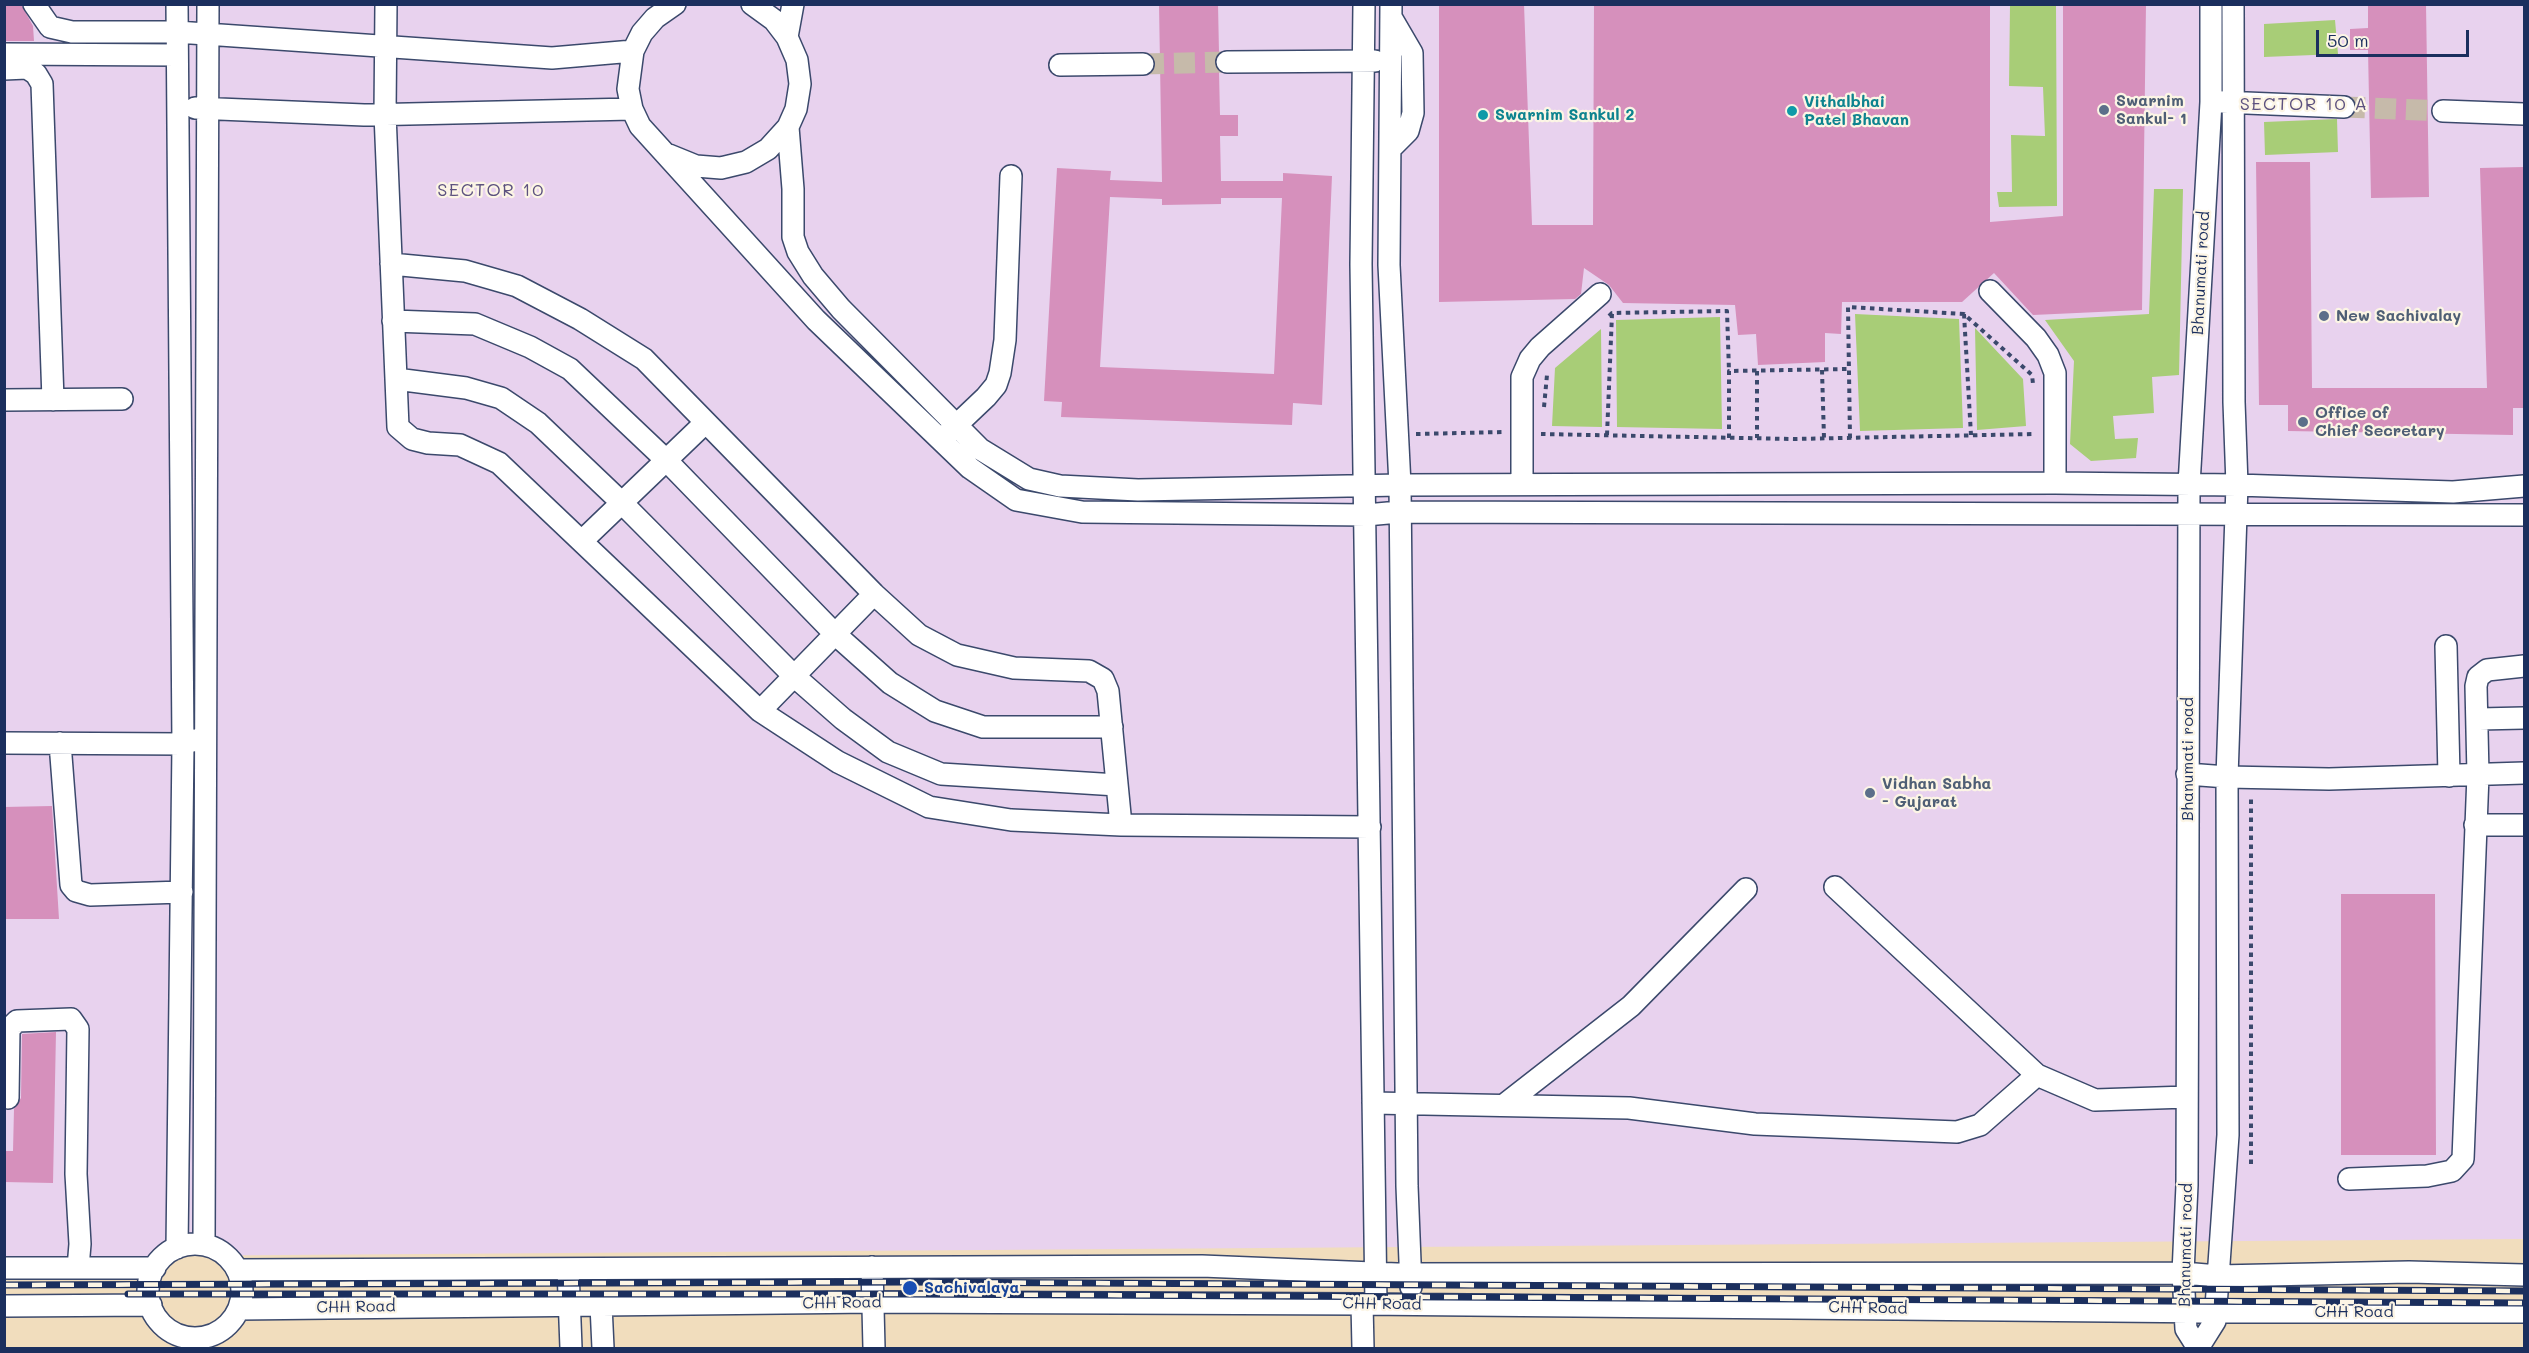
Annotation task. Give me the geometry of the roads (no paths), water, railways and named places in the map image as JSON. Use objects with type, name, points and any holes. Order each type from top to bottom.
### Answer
[{"type":"street","points":[[34,4],[50,27],[61,30],[177,32],[208,36],[385,45],[552,58],[633,51]]},
{"type":"street","points":[[177,4],[183,744],[177,1248]]},
{"type":"street","points":[[204,1245],[208,4]]},
{"type":"street","points":[[386,4],[385,114],[398,427],[412,439],[460,446],[499,463],[583,540],[760,711],[838,762],[929,807],[1011,820],[1121,825],[1370,827]]},
{"type":"street","points":[[675,4],[661,11],[642,33],[633,51],[628,89],[632,109],[640,126],[652,142],[816,320],[949,433],[1029,479],[1060,486],[1138,490],[1400,484],[2055,483],[2236,484],[2453,492],[2524,486]]},
{"type":"street","points":[[652,142],[672,157],[696,166],[721,168],[746,162],[768,149],[788,127],[796,109],[800,84],[797,60],[787,37],[774,20],[752,4]]},
{"type":"street","points":[[787,37],[793,4]]},
{"type":"street","points":[[1363,1348],[1376,1272],[1371,790],[1361,264],[1364,4]]},
{"type":"street","name":"Bhanumati road","points":[[2211,4],[2211,102],[2189,485],[2187,1185],[2183,1273],[2186,1329],[2198,1348],[2212,1328],[2216,1312],[2228,1135],[2227,777],[2236,484],[2233,4]]},
{"type":"street","points":[[1391,11],[1389,265],[1400,484],[1407,1201],[1411,1304]]},
{"type":"street","points":[[1390,150],[1408,131],[1413,113],[1412,53],[1391,11]]},
{"type":"street","points":[[4,54],[177,55]]},
{"type":"street","points":[[1227,62],[1391,61]]},
{"type":"street","points":[[1060,65],[1143,64]]},
{"type":"street","points":[[4,69],[27,68],[36,74],[42,84],[53,400]]},
{"type":"street","points":[[2211,102],[2344,108]]},
{"type":"street","points":[[178,108],[385,114],[632,109]]},
{"type":"street","points":[[2443,111],[2524,114]]},
{"type":"street","points":[[788,127],[793,237],[804,265],[949,433],[970,468],[1016,500],[1082,512],[1366,515],[1399,512],[2524,515]]},
{"type":"street","points":[[949,433],[996,385],[1000,373],[1005,340],[1011,176]]},
{"type":"street","points":[[391,264],[465,271],[517,286],[580,318],[644,359],[874,594],[919,635],[957,655],[1014,668],[1089,671],[1103,679],[1108,691],[1121,825]]},
{"type":"street","points":[[1990,291],[2036,338],[2048,354],[2055,373],[2055,483]]},
{"type":"street","points":[[1522,484],[1532,433],[1522,377],[1530,359],[1600,294]]},
{"type":"street","points":[[393,321],[475,324],[530,346],[570,369],[666,460],[835,634],[890,683],[936,711],[983,727],[1112,727]]},
{"type":"street","points":[[396,379],[466,388],[501,398],[538,423],[622,503],[794,676],[843,719],[888,752],[941,774],[1117,784]]},
{"type":"street","points":[[4,400],[122,399]]},
{"type":"street","points":[[583,540],[705,423]]},
{"type":"street","points":[[760,711],[874,594]]},
{"type":"street","points":[[2446,646],[2449,776]]},
{"type":"street","points":[[2349,1179],[2427,1176],[2452,1172],[2463,1159],[2478,776],[2479,719],[2476,686],[2478,677],[2487,670],[2524,666]]},
{"type":"street","points":[[2479,719],[2524,718]]},
{"type":"street","points":[[4,743],[183,744],[205,736]]},
{"type":"street","points":[[60,744],[71,885],[76,891],[90,895],[182,892]]},
{"type":"street","points":[[2187,774],[2329,779],[2524,773]]},
{"type":"street","points":[[1371,790],[1404,790]]},
{"type":"street","points":[[2475,825],[2524,825]]},
{"type":"street","points":[[1835,887],[2037,1075],[2095,1100],[2187,1097]]},
{"type":"street","points":[[1504,1105],[1630,1006],[1746,890]]},
{"type":"street","points":[[181,943],[204,944]]},
{"type":"street","points":[[8,1098],[9,1029],[17,1021],[71,1019],[78,1029],[76,1174],[80,1244],[78,1268]]},
{"type":"street","points":[[1373,1103],[1629,1108],[1755,1124],[1957,1132],[1980,1125],[2037,1075]]},
{"type":"street","points":[[1374,1202],[1407,1201]]},
{"type":"street","points":[[204,1245],[223,1254],[237,1270],[242,1296],[239,1310],[225,1328],[204,1343],[180,1342],[161,1324],[151,1305],[148,1286],[154,1268],[168,1253],[177,1248],[204,1245]]},
{"type":"street","points":[[237,1270],[872,1267],[1050,1269],[1202,1266],[1411,1274],[1533,1275],[2183,1273],[2218,1276],[2409,1272],[2524,1275]]},
{"type":"street","points":[[872,1267],[874,1348]]},
{"type":"street","points":[[4,1268],[154,1268]]},
{"type":"street","points":[[568,1269],[571,1348]]},
{"type":"street","points":[[1533,1275],[1534,1305]]},
{"type":"street","name":"CHH Road","points":[[239,1310],[381,1306],[873,1302],[1411,1304],[2216,1312],[2524,1312]]},
{"type":"street","points":[[4,1306],[151,1305]]},
{"type":"street","points":[[601,1305],[603,1348]]},
{"type":"tunnel","points":[[1143,64],[1227,62]]},
{"type":"tunnel","points":[[2344,107],[2443,111]]},
{"type":"railway","points":[[4,1285],[908,1282],[2524,1291]]},
{"type":"railway","points":[[128,1294],[911,1294],[2524,1303]]},
{"type":"place","name":"Swarnim Sankul- 1","points":[[2104,110]]},
{"type":"place","name":"Vithalbhai Patel Bhavan","points":[[1792,111]]},
{"type":"place","name":"Swarnim Sankul 2","points":[[1483,115]]},
{"type":"place","name":"New Sachivalay","points":[[2324,316]]},
{"type":"place","name":"Office of Chief Secretary","points":[[2303,422]]},
{"type":"place","name":"Vidhan Sabha - Gujarat","points":[[1870,793]]},
{"type":"place","name":"Sachivalaya","points":[[910,1288]]},
{"type":"district","name":"SECTOR 10 A","points":[[2304,104]]},
{"type":"district","name":"SECTOR 10","points":[[491,190]]}]
